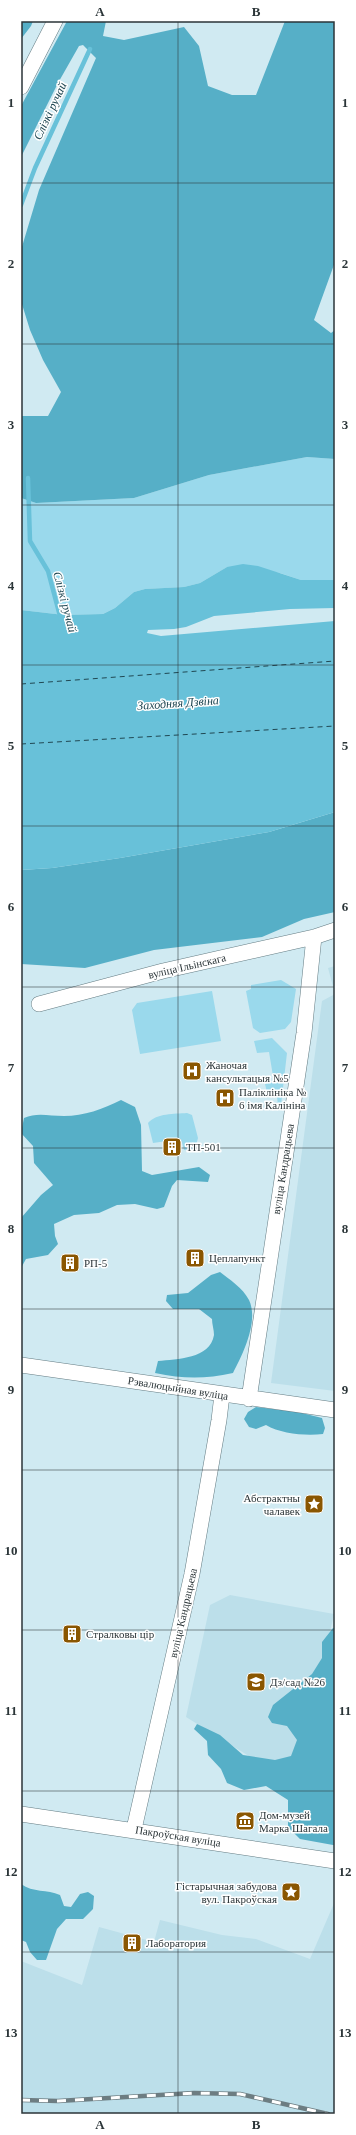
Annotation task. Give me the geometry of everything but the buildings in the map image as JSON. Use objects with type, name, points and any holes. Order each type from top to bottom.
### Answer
[{"type":"street","points":[[21,87],[55,21]]},
{"type":"street","name":"вуліца Ільінскага","points":[[39,1004],[163,971],[314,937],[335,930]]},
{"type":"street","name":"вуліца Кандрацьева","points":[[249,1399],[304,1033],[314,937]]},
{"type":"street","name":"Рэвалюцыйная вуліца","points":[[21,1365],[222,1396],[335,1410]]},
{"type":"street","name":"вуліца Кандрацьева","points":[[134,1829],[192,1574],[222,1396]]},
{"type":"street","name":"Пакроўская вуліца","points":[[21,1814],[134,1829],[335,1861]]},
{"type":"shaded area","points":[[21,21],[33,21],[21,39]]},
{"type":"shaded area","points":[[67,21],[106,21],[103,36],[124,40],[184,27],[199,46],[208,86],[232,95],[256,95],[285,21],[335,21],[335,262],[314,320],[331,333],[335,330],[335,459],[307,457],[209,475],[134,498],[36,503],[21,498],[21,416],[48,416],[61,392],[43,360],[30,330],[21,301],[21,250],[39,190],[96,58],[83,45],[79,46],[58,83],[21,157],[21,106]]},
{"type":"shaded area","points":[[307,457],[335,459],[335,580],[301,580],[280,573],[227,567],[200,583],[184,587],[145,589],[134,592],[115,608],[103,614],[64,615],[21,610],[21,498],[36,503],[134,498],[209,475]]},
{"type":"shaded area","points":[[335,812],[335,912],[304,919],[262,937],[154,950],[85,968],[21,964],[21,870],[52,868],[120,858],[269,832]]},
{"type":"shaded area","points":[[335,966],[335,994],[328,968]]},
{"type":"shaded area","points":[[281,980],[296,989],[291,1022],[285,1029],[260,1033],[253,1028],[246,991],[251,989],[251,985]]},
{"type":"shaded area","points":[[212,991],[221,1041],[140,1054],[132,1010],[137,1003]]},
{"type":"shaded area","points":[[335,994],[335,1391],[271,1383],[322,1001]]},
{"type":"shaded area","points":[[272,1038],[287,1053],[281,1105],[278,1105],[277,1097],[268,1096],[265,1084],[274,1082],[269,1052],[257,1053],[254,1041]]},
{"type":"shaded area","points":[[121,1100],[135,1107],[141,1125],[142,1171],[152,1175],[199,1167],[210,1175],[208,1182],[177,1180],[172,1186],[164,1207],[157,1209],[135,1204],[117,1205],[99,1213],[74,1215],[54,1224],[55,1236],[58,1244],[48,1255],[26,1259],[21,1268],[21,1218],[41,1195],[53,1185],[34,1163],[33,1146],[21,1133],[24,1118],[34,1115],[79,1115],[100,1109]]},
{"type":"shaded area","points":[[187,1113],[192,1115],[198,1138],[195,1149],[184,1150],[181,1139],[153,1143],[148,1123],[156,1117]]},
{"type":"shaded area","points":[[220,1272],[236,1284],[249,1300],[252,1308],[251,1327],[245,1347],[233,1373],[194,1378],[155,1373],[158,1361],[183,1358],[200,1353],[211,1343],[214,1335],[212,1319],[199,1309],[173,1309],[166,1301],[167,1295],[188,1293],[211,1275]]},
{"type":"shaded area","points":[[256,1407],[298,1412],[322,1418],[325,1428],[323,1434],[294,1434],[266,1425],[256,1429],[249,1427],[244,1419],[248,1412]]},
{"type":"shaded area","name":"Дз/сад №26","points":[[230,1595],[334,1614],[297,1778],[252,1758],[186,1717],[210,1605]]},
{"type":"shaded area","points":[[333,1628],[335,1628],[335,1845],[300,1839],[288,1827],[288,1800],[266,1786],[244,1790],[227,1783],[221,1769],[208,1755],[207,1741],[194,1729],[197,1724],[220,1735],[243,1755],[275,1760],[291,1756],[297,1740],[287,1726],[272,1723],[268,1717],[273,1705],[312,1674],[322,1658],[322,1642]]},
{"type":"shaded area","points":[[21,1884],[30,1889],[60,1895],[64,1906],[71,1907],[80,1894],[88,1892],[94,1896],[93,1909],[83,1919],[66,1919],[57,1929],[46,1960],[37,1960],[30,1952],[26,1942],[21,1940]]},
{"type":"shaded area","points":[[335,1901],[335,2114],[21,2114],[21,1961],[82,1985],[99,1927],[154,1942],[160,1920],[222,1935],[256,1939],[310,1959]]},
{"type":"water","name":"Заходняя Дзвіна","points":[[243,564],[258,566],[301,580],[335,580],[335,608],[290,609],[214,616],[186,627],[148,630],[147,633],[161,636],[335,621],[335,812],[269,832],[120,858],[52,868],[21,870],[21,610],[64,615],[103,614],[115,608],[134,592],[145,589],[184,587],[200,583],[227,567]]},
{"type":"waterway","name":"Слізкі ручай","points":[[21,205],[35,168],[90,49]]},
{"type":"waterway","name":"Слізкі ручай","points":[[28,478],[30,541],[48,571],[61,620]]},
{"type":"ferry route","points":[[21,684],[335,661]]},
{"type":"ferry route","points":[[21,744],[335,726]]},
{"type":"railway","points":[[21,2100],[58,2101],[194,2093],[240,2094],[328,2114]]},
{"type":"place","name":"Жаночая кансультацыя №5","points":[[192,1071]]},
{"type":"place","name":"Паліклініка № 6 імя Калініна","points":[[225,1098]]},
{"type":"place","name":"ТП-501","points":[[172,1147]]},
{"type":"place","name":"Цеплапункт","points":[[195,1258]]},
{"type":"place","name":"РП-5","points":[[70,1263]]},
{"type":"place","name":"Абстрактны чалавек","points":[[314,1504]]},
{"type":"place","name":"Стралковы цір","points":[[72,1634]]},
{"type":"place","name":"Дз/сад №26","points":[[256,1682]]},
{"type":"place","name":"Дом-музей Марка Шагала","points":[[245,1821]]},
{"type":"place","name":"Гістарычная забудова вул. Пакроўская","points":[[291,1892]]},
{"type":"place","name":"Лаборатория","points":[[132,1943]]}]
